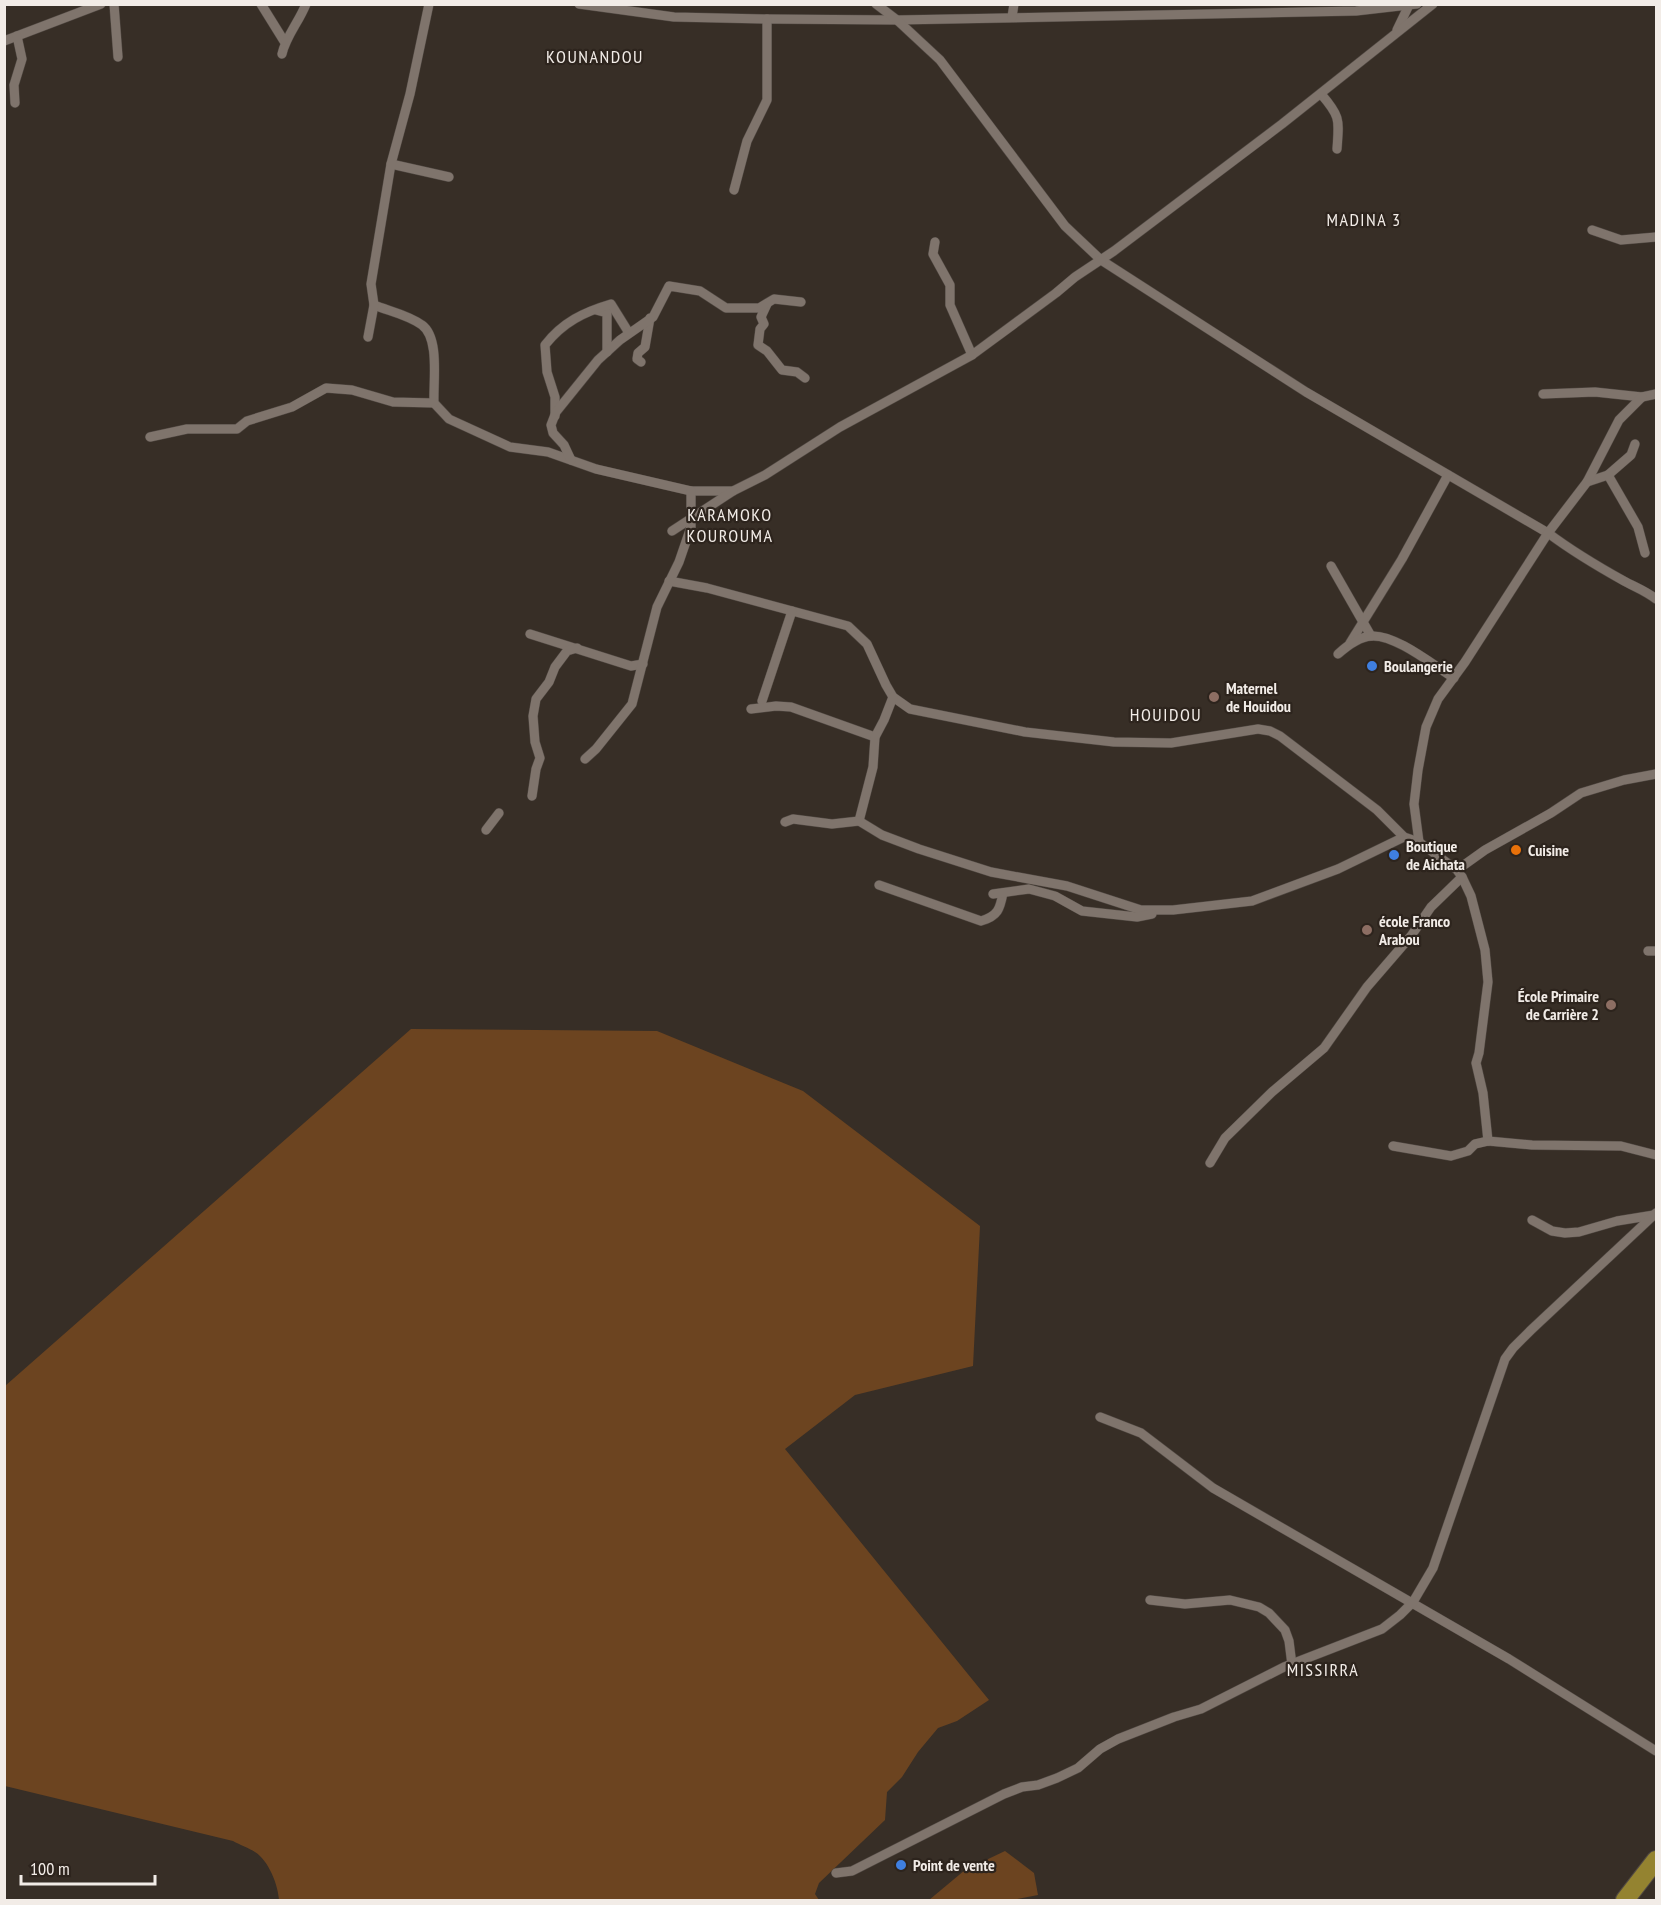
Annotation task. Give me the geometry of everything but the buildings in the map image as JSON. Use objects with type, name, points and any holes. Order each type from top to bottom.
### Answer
[{"type":"highway","points":[[1625,1900],[1656,1860]]},
{"type":"street","points":[[4,40],[101,4]]},
{"type":"street","points":[[114,4],[118,57]]},
{"type":"street","points":[[261,4],[284,41]]},
{"type":"street","points":[[282,54],[284,41],[297,23],[306,4]]},
{"type":"street","points":[[368,337],[374,305],[371,284],[391,164],[410,94],[429,4]]},
{"type":"street","points":[[579,4],[648,10],[674,17],[897,20],[1356,11],[1417,4]]},
{"type":"street","points":[[876,4],[940,60],[1065,226],[1101,260],[1306,392],[1548,533],[1577,554],[1648,592],[1656,599]]},
{"type":"street","points":[[1012,17],[1014,4]]},
{"type":"street","points":[[1181,4],[1182,15]]},
{"type":"street","points":[[672,531],[733,491],[765,475],[840,427],[972,355],[1321,94],[1433,4]]},
{"type":"street","points":[[1395,33],[1409,5]]},
{"type":"street","points":[[735,190],[747,141],[767,100],[767,19]]},
{"type":"street","points":[[15,103],[14,85],[22,59],[16,36]]},
{"type":"street","points":[[1321,94],[1336,111],[1339,124],[1337,149]]},
{"type":"street","points":[[391,164],[449,177]]},
{"type":"street","points":[[1592,230],[1622,240],[1656,237]]},
{"type":"street","points":[[934,242],[933,254],[950,285],[950,305],[972,355]]},
{"type":"street","points":[[641,362],[638,359],[638,353],[645,347],[650,318],[669,286],[700,291],[726,309],[759,308],[774,299],[801,302]]},
{"type":"street","points":[[555,416],[555,398],[547,372],[545,345],[563,324],[611,304],[629,333]]},
{"type":"street","points":[[767,304],[760,316],[764,324],[760,329],[758,345],[767,351],[782,370],[797,372],[805,378]]},
{"type":"street","points":[[374,305],[424,326],[431,335],[435,351],[434,403],[449,419],[510,447],[548,452],[596,469],[691,491],[733,491]]},
{"type":"street","points":[[594,310],[607,313],[607,352]]},
{"type":"street","points":[[571,460],[564,445],[553,433],[551,425],[555,416],[578,384],[607,352],[650,318]]},
{"type":"street","points":[[150,438],[187,429],[237,429],[247,421],[292,407],[326,388],[352,390],[393,402],[434,403]]},
{"type":"street","points":[[1544,394],[1595,392],[1642,397],[1656,394]]},
{"type":"street","points":[[1419,842],[1414,804],[1426,728],[1438,699],[1548,533],[1587,482],[1619,420],[1642,397]]},
{"type":"street","points":[[1587,482],[1608,475],[1631,454],[1635,444]]},
{"type":"street","points":[[1338,654],[1350,643],[1402,559],[1448,475]]},
{"type":"street","points":[[1608,475],[1638,527],[1645,553]]},
{"type":"street","points":[[585,759],[596,749],[632,704],[657,607],[679,562],[691,527],[691,491]]},
{"type":"street","points":[[1331,566],[1371,636]]},
{"type":"street","points":[[669,581],[707,588],[848,626],[867,644],[893,697],[910,709],[1025,732],[1114,742],[1171,743],[1258,729],[1280,736],[1377,810],[1404,837],[1419,842],[1459,874],[1471,896],[1478,918],[1488,971],[1476,1063],[1483,1093],[1488,1141]]},
{"type":"street","points":[[762,701],[792,611]]},
{"type":"street","points":[[530,634],[631,666],[643,664]]},
{"type":"street","points":[[1350,643],[1371,636],[1391,638],[1454,678]]},
{"type":"street","points":[[532,796],[540,758],[535,742],[533,716],[536,699],[567,651],[577,648]]},
{"type":"street","points":[[859,821],[873,767],[874,737],[893,697]]},
{"type":"street","points":[[751,709],[790,707],[874,737]]},
{"type":"street","points":[[1210,1163],[1225,1138],[1272,1092],[1324,1048],[1367,987],[1411,936],[1431,907],[1459,874],[1485,850],[1551,813],[1581,793],[1624,780],[1656,774]]},
{"type":"street","points":[[486,830],[499,813]]},
{"type":"street","points":[[785,822],[794,819],[832,824],[859,821],[882,835],[991,872],[1067,886],[1132,908],[1169,910]]},
{"type":"street","points":[[993,894],[1029,889],[1055,896],[1082,911],[1137,917],[1169,910],[1252,901],[1338,869],[1404,837]]},
{"type":"street","points":[[879,885],[981,921],[989,919],[999,910],[1004,893]]},
{"type":"street","points":[[1393,1146],[1451,1156],[1468,1151],[1475,1144],[1488,1141],[1532,1145],[1620,1146],[1656,1155]]},
{"type":"street","points":[[1532,1220],[1552,1231],[1579,1233],[1617,1221],[1655,1214]]},
{"type":"street","points":[[836,1872],[852,1870],[1004,1794],[1057,1778],[1078,1768],[1100,1749],[1118,1739],[1201,1709],[1292,1665],[1382,1629],[1400,1615],[1413,1602],[1433,1568],[1505,1359],[1531,1330],[1655,1214]]},
{"type":"street","points":[[1100,1417],[1142,1433],[1213,1488],[1413,1602],[1656,1750]]},
{"type":"street","points":[[1150,1600],[1185,1604],[1230,1600],[1259,1607],[1277,1620],[1285,1630],[1292,1665]]},
{"type":"shaded area","points":[[411,1029],[657,1031],[803,1091],[980,1226],[973,1366],[855,1395],[785,1449],[989,1700],[957,1721],[938,1728],[918,1752],[902,1777],[887,1792],[885,1820],[819,1883],[815,1894],[819,1900],[279,1900],[275,1881],[265,1861],[255,1852],[233,1841],[5,1786],[5,1386]]},
{"type":"shaded area","points":[[1005,1851],[1034,1873],[1038,1895],[1012,1900],[929,1900],[965,1870]]},
{"type":"place","name":"Boulangerie","points":[[1372,666]]},
{"type":"place","name":"Maternel de Houidou","points":[[1214,697]]},
{"type":"place","name":"Cuisine","points":[[1516,850]]},
{"type":"place","name":"Boutique de Aichata","points":[[1394,855]]},
{"type":"place","name":"école Franco Arabou","points":[[1367,930]]},
{"type":"place","name":"École Primaire de Carrière 2","points":[[1611,1005]]},
{"type":"place","name":"Point de vente","points":[[901,1865]]},
{"type":"district","name":"KOUNANDOU","points":[[595,57]]},
{"type":"district","name":"MADINA 3","points":[[1364,220]]},
{"type":"district","name":"KARAMOKO KOUROUMA","points":[[730,525]]},
{"type":"district","name":"HOUIDOU","points":[[1166,715]]},
{"type":"district","name":"MISSIRRA","points":[[1323,1670]]}]
